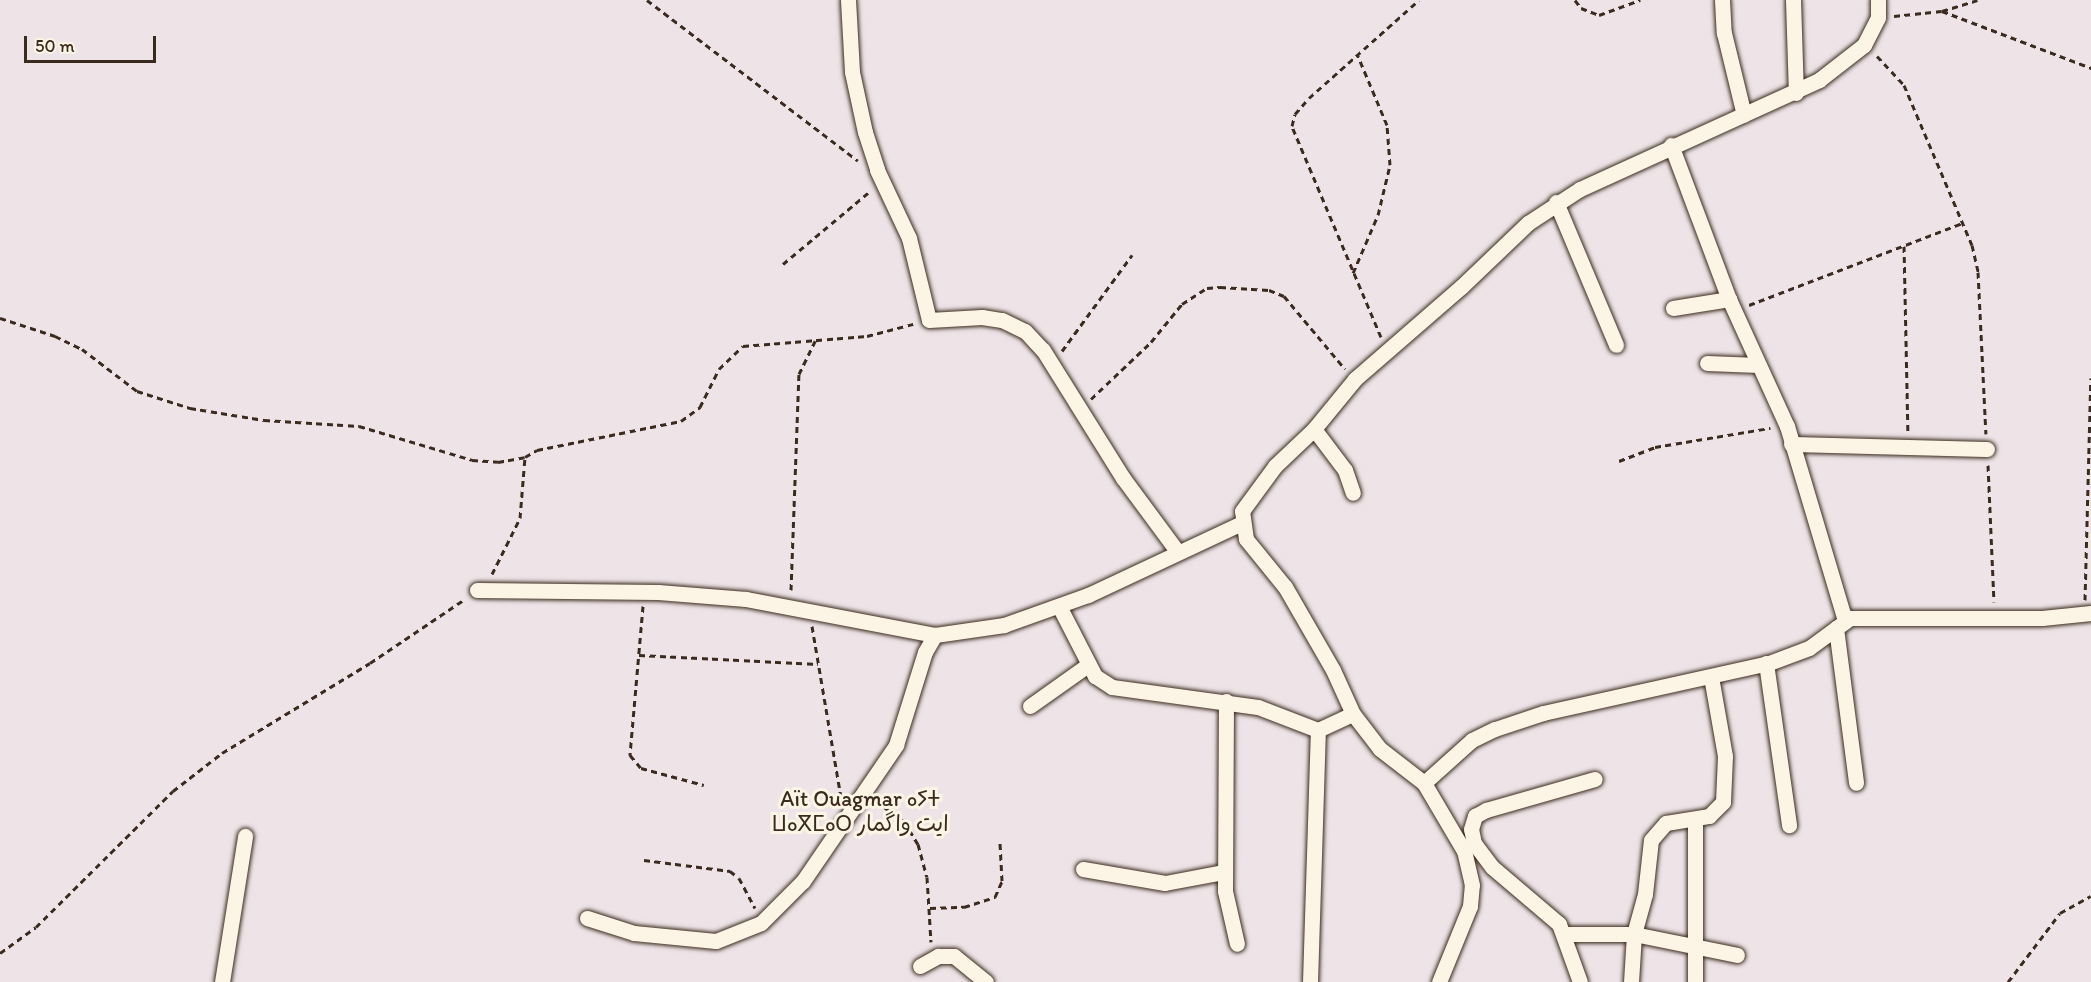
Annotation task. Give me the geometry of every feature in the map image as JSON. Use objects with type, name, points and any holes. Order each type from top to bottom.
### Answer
[{"type":"street","points":[[848,0],[852,72],[879,176],[909,238],[929,320],[972,317],[1002,320],[1025,331],[1052,364],[1123,478],[1176,551]]},
{"type":"street","points":[[1722,0],[1724,33],[1744,115]]},
{"type":"street","points":[[1793,0],[1796,93]]},
{"type":"street","points":[[1440,982],[1470,906],[1472,885],[1464,851],[1424,783],[1380,749],[1353,714],[1328,661],[1285,587],[1250,546],[1242,524],[1242,511],[1275,466],[1314,429],[1355,379],[1461,287],[1528,223],[1556,202],[1671,145],[1796,93],[1845,63],[1864,45],[1878,18],[1878,0]]},
{"type":"street","points":[[1671,145],[1732,305],[1786,426],[1840,624],[1856,783]]},
{"type":"street","points":[[1556,202],[1616,345]]},
{"type":"street","points":[[1673,308],[1732,305]]},
{"type":"street","points":[[1707,363],[1758,365]]},
{"type":"street","points":[[1314,429],[1345,470],[1353,493]]},
{"type":"street","points":[[1791,444],[1988,450]]},
{"type":"street","points":[[477,590],[644,592],[747,599],[935,635],[1004,625],[1059,606],[1120,583],[1176,551],[1242,524]]},
{"type":"street","points":[[1059,606],[1095,675],[1124,690],[1226,700],[1258,706],[1318,730],[1353,714]]},
{"type":"street","points":[[1424,783],[1472,740],[1495,729],[1543,713],[1766,663],[1809,648],[1840,624],[1874,616],[1994,619],[2088,613]]},
{"type":"street","points":[[587,918],[634,933],[716,941],[761,923],[803,881],[896,745],[925,652],[935,635]]},
{"type":"street","points":[[1766,663],[1789,825]]},
{"type":"street","points":[[1030,706],[1089,664]]},
{"type":"street","points":[[1631,982],[1634,934],[1645,894],[1651,840],[1666,823],[1695,819],[1715,812],[1723,802],[1725,756],[1711,677]]},
{"type":"street","points":[[1226,700],[1224,872],[1226,904],[1237,944]]},
{"type":"street","points":[[1310,982],[1318,730]]},
{"type":"street","points":[[1580,982],[1564,934],[1547,911],[1492,867],[1474,843],[1471,825],[1475,816],[1486,810],[1595,779]]},
{"type":"street","points":[[1695,819],[1695,982]]},
{"type":"street","points":[[222,982],[244,836]]},
{"type":"street","points":[[1083,869],[1165,883],[1224,872]]},
{"type":"street","points":[[1564,934],[1634,934],[1696,950],[1737,955]]},
{"type":"street","points":[[926,963],[954,956],[986,982]]},
{"type":"street","points":[[1574,966],[1587,982]]},
{"type":"path","points":[[647,0],[746,72],[831,143],[879,176],[783,264]]},
{"type":"path","points":[[1386,350],[1292,126],[1295,114],[1309,98],[1419,0]]},
{"type":"path","points":[[1575,0],[1581,8],[1599,15],[1640,0]]},
{"type":"path","points":[[1878,18],[1942,11],[1977,0]]},
{"type":"path","points":[[1942,11],[2091,68]]},
{"type":"path","points":[[1864,45],[1904,85],[1963,223],[1978,272],[1994,619]]},
{"type":"path","points":[[1353,273],[1378,214],[1390,165],[1387,125],[1357,56]]},
{"type":"path","points":[[1732,305],[1904,246],[1963,223]]},
{"type":"path","points":[[1904,246],[1909,447]]},
{"type":"path","points":[[1052,364],[1132,255]]},
{"type":"path","points":[[1081,409],[1151,342],[1182,304],[1207,288],[1269,290],[1284,296],[1355,379]]},
{"type":"path","points":[[0,318],[55,336],[82,349],[137,391],[190,408],[264,420],[359,426],[471,460],[498,462],[525,457],[554,443],[650,430],[681,421],[700,407],[719,369],[743,346],[867,336],[929,320]]},
{"type":"path","points":[[789,607],[799,374],[815,341]]},
{"type":"path","points":[[2088,613],[2091,378]]},
{"type":"path","points":[[1619,461],[1655,447],[1786,426]]},
{"type":"path","points":[[0,954],[36,927],[173,791],[222,753],[370,663],[477,590],[495,570],[520,518],[525,457]]},
{"type":"path","points":[[644,592],[630,756],[641,768],[704,784]]},
{"type":"path","points":[[809,611],[844,819]]},
{"type":"path","points":[[639,655],[818,664]]},
{"type":"path","points":[[862,794],[893,811],[912,834],[922,856],[930,908],[926,963]]},
{"type":"path","points":[[930,908],[964,907],[995,897],[1002,880],[1000,843]]},
{"type":"path","points":[[644,860],[730,871],[745,887],[761,923]]},
{"type":"path","points":[[2008,982],[2060,913],[2091,896]]},
{"type":"district","name":"Aït Ouagmar ⴰⵢⵜ ⵡⴰⴳⵎⴰⵔ ايت واگمار","points":[[860,810]]}]
